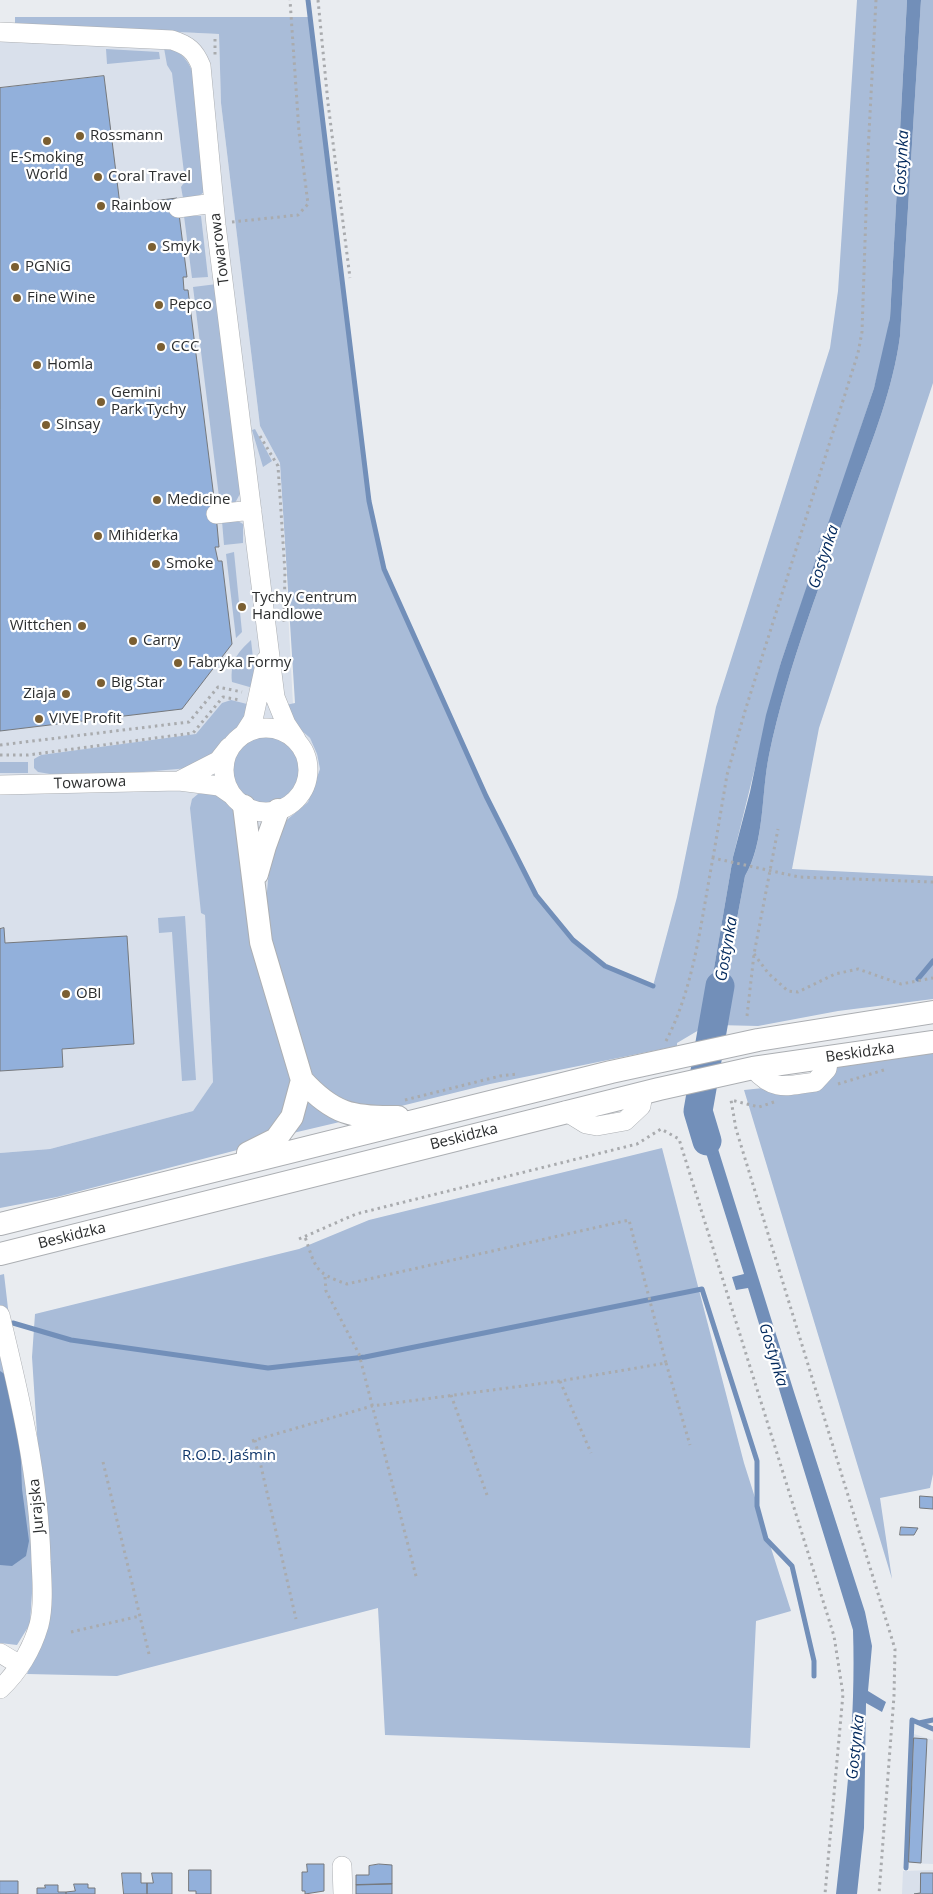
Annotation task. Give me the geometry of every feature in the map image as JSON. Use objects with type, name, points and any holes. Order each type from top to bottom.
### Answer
[{"type":"main road","points":[[238,801],[254,884],[257,922],[265,961],[302,1080],[315,1094],[334,1109],[351,1114],[375,1118],[429,1117]]},
{"type":"main road","points":[[254,884],[264,846],[278,810]]},
{"type":"main road","name":"Beskidzka","points":[[0,1224],[654,1063],[758,1040],[933,1012]]},
{"type":"main road","name":"Beskidzka","points":[[0,1254],[651,1091],[753,1068],[933,1042]]},
{"type":"main road","points":[[213,1172],[276,1139],[292,1117],[302,1080]]},
{"type":"street","name":"Towarowa","points":[[0,32],[172,40],[186,44],[196,54],[201,66],[214,203],[227,223],[252,510],[276,703],[296,739]]},
{"type":"street","points":[[178,208],[214,203]]},
{"type":"street","points":[[216,514],[252,510]]},
{"type":"street","name":"Towarowa","points":[[179,781],[218,760],[253,720],[269,644]]},
{"type":"street","points":[[271,727],[284,731],[296,739],[304,750],[308,764],[308,778],[297,800],[278,810],[269,812],[255,811],[238,801],[226,783],[224,769],[226,755],[238,738],[256,728],[271,727]]},
{"type":"street","name":"Towarowa","points":[[0,785],[179,781],[219,786],[238,801]]},
{"type":"street","name":"Jurajska","points":[[0,1315],[30,1442],[39,1518],[42,1579],[40,1616],[32,1645],[20,1665],[0,1689]]},
{"type":"street","points":[[0,1653],[20,1665]]},
{"type":"street","points":[[342,1866],[343,1894]]},
{"type":"path","points":[[227,223],[298,215],[308,204],[299,132],[290,0]]},
{"type":"path","points":[[318,0],[328,103],[350,278]]},
{"type":"path","points":[[667,1039],[680,1015],[688,988],[727,774],[745,710],[858,353],[862,332],[868,152],[876,0]]},
{"type":"path","points":[[215,39],[215,57]]},
{"type":"path","points":[[260,434],[278,466],[285,572],[284,625]]},
{"type":"path","points":[[0,745],[189,722],[218,687],[258,700]]},
{"type":"path","points":[[0,755],[28,755],[193,733],[223,697],[258,700]]},
{"type":"path","points":[[748,1016],[754,954],[778,829]]},
{"type":"path","points":[[713,858],[799,876],[933,882]]},
{"type":"path","points":[[754,954],[768,974],[788,991],[798,992],[835,974],[858,969],[901,984],[933,978]]},
{"type":"path","points":[[832,1085],[896,1066]]},
{"type":"path","points":[[399,1100],[500,1076],[523,1073]]},
{"type":"path","points":[[777,1101],[759,1106],[731,1100],[739,1139],[895,1649],[894,1696],[879,1894]]},
{"type":"path","points":[[299,1239],[356,1214],[637,1144],[661,1129],[679,1139],[834,1636],[842,1694],[825,1894]]},
{"type":"path","points":[[304,1237],[315,1265],[325,1277],[347,1284],[628,1220],[690,1445]]},
{"type":"path","points":[[325,1277],[326,1291],[359,1354],[417,1580]]},
{"type":"path","points":[[296,1619],[253,1441],[372,1406],[560,1381],[666,1363]]},
{"type":"path","points":[[560,1381],[590,1453]]},
{"type":"path","points":[[451,1395],[487,1495]]},
{"type":"path","points":[[103,1462],[149,1654]]},
{"type":"path","points":[[71,1632],[140,1616]]},
{"type":"shaded area","points":[[0,23],[219,34],[221,103],[260,426],[280,463],[294,723],[310,738],[317,754],[320,769],[308,802],[282,824],[270,858],[267,891],[229,911],[205,915],[213,1082],[193,1111],[50,1149],[0,1153]]},
{"type":"shaded area","points":[[914,1734],[933,1740],[933,1864],[908,1863]]},
{"type":"shaded area","points":[[933,1870],[933,1894],[902,1894],[903,1871]]},
{"type":"green space","points":[[857,0],[907,0],[890,318],[885,348],[874,388],[781,662],[733,857],[704,1027],[677,1043],[677,1046],[490,1084],[381,1111],[347,1108],[314,1079],[273,958],[263,902],[267,891],[270,858],[282,824],[308,802],[320,769],[317,754],[310,738],[292,722],[286,705],[295,703],[280,463],[260,426],[221,103],[219,34],[15,24],[15,17],[309,17],[369,501],[384,569],[463,744],[536,895],[573,940],[605,966],[653,986],[677,897],[716,707],[830,348],[838,291]]},
{"type":"green space","points":[[921,0],[933,0],[933,383],[819,728],[792,869],[933,876],[933,999],[838,1011],[758,1026],[717,1025],[745,876],[756,849],[769,755],[786,687],[796,653],[882,413],[897,356],[900,336]]},
{"type":"green space","points":[[164,48],[178,52],[193,73],[206,189],[199,196],[193,198],[183,198],[181,187],[185,181],[172,73],[167,65]]},
{"type":"green space","points":[[106,49],[159,52],[160,59],[107,64]]},
{"type":"green space","points":[[184,216],[201,216],[208,277],[192,278]]},
{"type":"green space","points":[[217,284],[241,492],[235,503],[220,505],[193,287]]},
{"type":"green space","points":[[255,429],[272,461],[263,467],[252,430]]},
{"type":"green space","points":[[236,520],[243,524],[243,543],[224,545],[222,521]]},
{"type":"green space","points":[[234,552],[242,632],[236,638],[226,554]]},
{"type":"green space","points":[[251,640],[254,667],[253,688],[232,682],[233,663],[242,649]]},
{"type":"green space","points":[[231,700],[251,705],[244,723],[225,742],[217,755],[189,768],[131,773],[50,774],[38,772],[34,768],[34,759],[41,755],[196,734],[222,703]]},
{"type":"green space","points":[[268,733],[288,739],[298,749],[304,769],[298,789],[288,799],[268,805],[248,799],[238,789],[232,769],[238,749],[248,739]]},
{"type":"green space","points":[[0,762],[28,762],[28,773],[0,773]]},
{"type":"green space","points":[[198,794],[209,794],[219,797],[227,801],[235,809],[293,1083],[284,1121],[241,1149],[57,1197],[0,1208],[0,1153],[50,1149],[193,1111],[213,1082],[205,915],[201,913],[190,808],[192,799]]},
{"type":"green space","points":[[185,916],[196,1080],[182,1081],[172,932],[159,933],[158,918]]},
{"type":"green space","points":[[933,1053],[933,1474],[930,1488],[880,1498],[892,1579],[744,1090],[821,1082],[833,1068]]},
{"type":"green space","points":[[307,1093],[344,1121],[293,1133]]},
{"type":"green space","name":"R.O.D. Jaśmin","points":[[662,1148],[744,1463],[791,1611],[756,1621],[750,1748],[385,1735],[378,1608],[117,1676],[27,1674],[49,1619],[32,1357],[35,1314],[299,1249],[369,1220]]},
{"type":"green space","points":[[4,1274],[26,1463],[34,1562],[30,1624],[17,1645],[0,1643],[0,1275]]},
{"type":"water","points":[[907,0],[921,0],[900,336],[897,356],[882,413],[796,653],[786,687],[769,755],[759,833],[756,848],[745,876],[717,1025],[704,1027],[733,857],[750,792],[766,715],[781,662],[874,388],[890,318]]},
{"type":"water","points":[[704,1104],[865,1612],[872,1646],[868,1691],[886,1702],[882,1712],[866,1703],[864,1828],[857,1894],[836,1894],[852,1729],[853,1630],[748,1288],[736,1290],[732,1277],[744,1274],[691,1105]]},
{"type":"water","points":[[0,1371],[6,1375],[20,1438],[22,1489],[29,1541],[26,1556],[12,1566],[0,1565]]},
{"type":"building","name":"Gemini Park Tychy","points":[[104,76],[120,205],[177,198],[187,277],[183,277],[184,290],[188,290],[216,514],[219,547],[215,547],[218,561],[222,561],[232,644],[182,709],[0,731],[0,88]]},
{"type":"building","name":"OBI","points":[[4,928],[5,943],[127,936],[134,1044],[62,1049],[63,1067],[0,1071],[0,929]]},
{"type":"building","points":[[920,1496],[933,1497],[933,1509],[920,1508]]},
{"type":"building","points":[[901,1527],[918,1528],[914,1535],[900,1535]]},
{"type":"building","points":[[914,1738],[927,1739],[921,1863],[909,1862]]},
{"type":"building","points":[[307,1864],[324,1864],[324,1891],[305,1894],[305,1891],[302,1891],[302,1872],[307,1872]]},
{"type":"building","points":[[379,1864],[392,1865],[392,1884],[356,1885],[356,1875],[369,1875],[369,1866]]},
{"type":"building","points":[[189,1870],[211,1870],[211,1894],[196,1894],[196,1891],[189,1891]]},
{"type":"building","points":[[122,1873],[141,1873],[141,1883],[147,1883],[147,1894],[124,1894]]},
{"type":"building","points":[[152,1873],[172,1873],[172,1894],[147,1894],[147,1883],[153,1883]]},
{"type":"building","points":[[921,1873],[933,1873],[933,1894],[914,1894],[920,1893]]},
{"type":"building","points":[[0,1881],[18,1881],[18,1894],[0,1894]]},
{"type":"building","points":[[74,1884],[88,1884],[88,1888],[95,1888],[95,1894],[66,1894],[66,1892],[75,1891]]},
{"type":"building","points":[[392,1884],[392,1894],[356,1894],[356,1885]]},
{"type":"building","points":[[45,1885],[58,1885],[58,1892],[66,1892],[66,1894],[37,1894],[37,1888],[45,1888]]},
{"type":"waterway","points":[[308,0],[369,501],[384,569],[486,796],[536,895],[573,940],[605,966],[653,986]]},
{"type":"waterway","points":[[918,979],[933,961]]},
{"type":"waterway","name":"Gostynka","points":[[707,1141],[698,1111],[720,986]]},
{"type":"waterway","points":[[13,1323],[71,1340],[268,1368],[365,1357],[702,1289],[757,1461],[757,1506],[766,1539],[792,1566],[814,1661],[814,1676]]},
{"type":"waterway","points":[[906,1868],[912,1720],[933,1729]]},
{"type":"waterway","points":[[919,1723],[933,1720]]},
{"type":"place","name":"Rossmann","points":[[80,136]]},
{"type":"place","name":"E-Smoking World","points":[[47,141]]},
{"type":"place","name":"Coral Travel","points":[[98,177]]},
{"type":"place","name":"Rainbow","points":[[101,206]]},
{"type":"place","name":"Smyk","points":[[152,247]]},
{"type":"place","name":"PGNiG","points":[[15,267]]},
{"type":"place","name":"Fine Wine","points":[[17,298]]},
{"type":"place","name":"Pepco","points":[[159,305]]},
{"type":"place","name":"CCC","points":[[161,347]]},
{"type":"place","name":"Homla","points":[[37,365]]},
{"type":"place","name":"Gemini Park Tychy","points":[[101,402]]},
{"type":"place","name":"Sinsay","points":[[46,425]]},
{"type":"place","name":"Medicine","points":[[157,500]]},
{"type":"place","name":"Mihiderka","points":[[98,536]]},
{"type":"place","name":"Smoke","points":[[156,564]]},
{"type":"place","name":"Tychy Centrum Handlowe","points":[[242,607]]},
{"type":"place","name":"Wittchen","points":[[82,626]]},
{"type":"place","name":"Carry","points":[[133,641]]},
{"type":"place","name":"Fabryka Formy","points":[[178,663]]},
{"type":"place","name":"Big Star","points":[[101,683]]},
{"type":"place","name":"Ziaja","points":[[66,694]]},
{"type":"place","name":"VIVE Profit","points":[[39,719]]},
{"type":"place","name":"OBI","points":[[66,994]]}]
